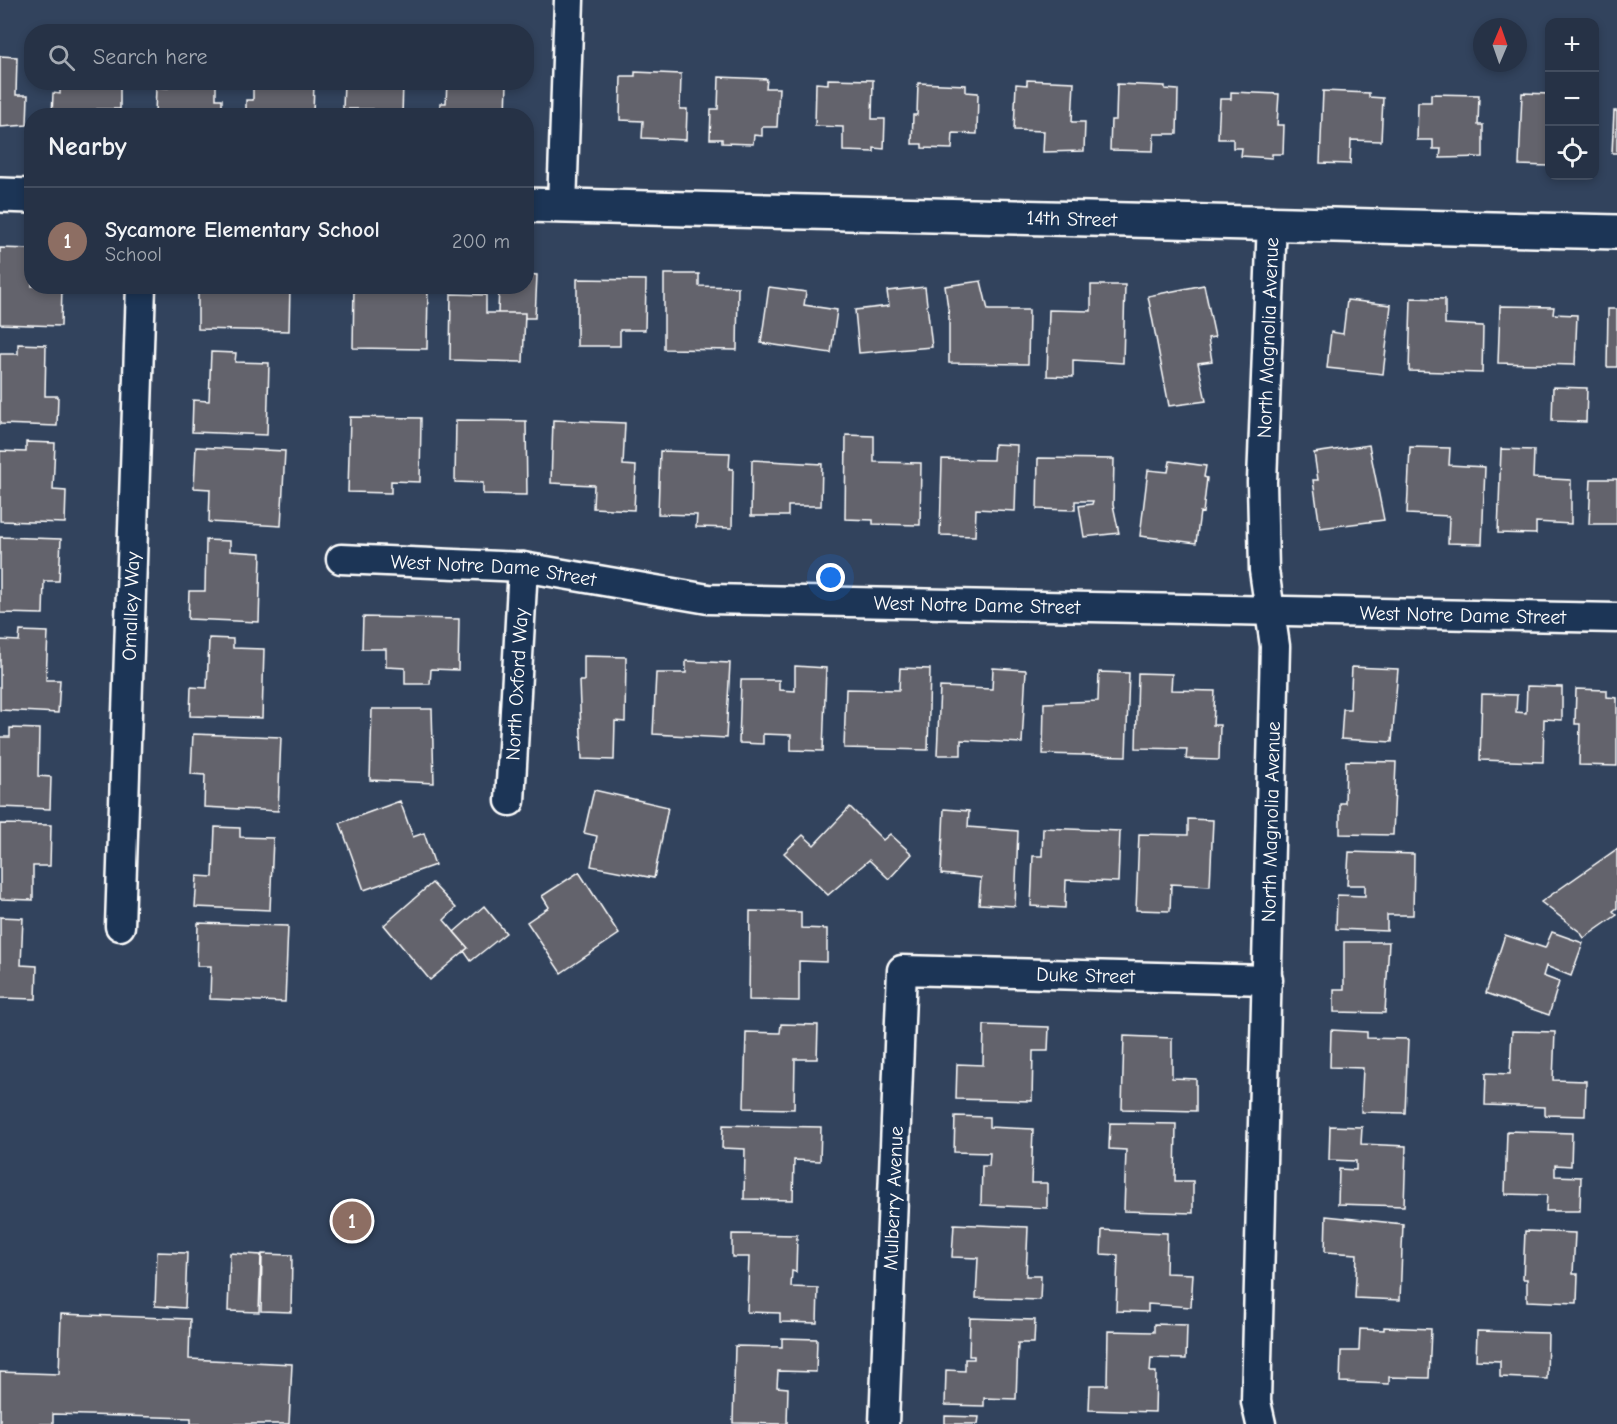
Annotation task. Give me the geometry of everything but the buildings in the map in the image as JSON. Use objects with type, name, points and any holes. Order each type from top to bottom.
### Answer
[{"type":"street","points":[[562,206],[569,0]]},
{"type":"street","points":[[0,195],[24,196]]},
{"type":"street","name":"14th Street","points":[[534,205],[1272,221],[1617,232]]},
{"type":"street","name":"North Magnolia Avenue","points":[[1261,1424],[1256,1402],[1275,646],[1264,570],[1262,483],[1272,221]]},
{"type":"street","name":"Omalley Way","points":[[120,926],[141,294]]},
{"type":"street","name":"West Notre Dame Street","points":[[341,559],[524,567],[708,599],[1617,618]]},
{"type":"street","name":"North Oxford Way","points":[[510,801],[524,567]]},
{"type":"street","name":"Duke Street","points":[[902,970],[1268,980]]},
{"type":"street","name":"Mulberry Avenue","points":[[884,1424],[902,970]]},
{"type":"place","name":"Sycamore Elementary School","points":[[352,1221]]}]
